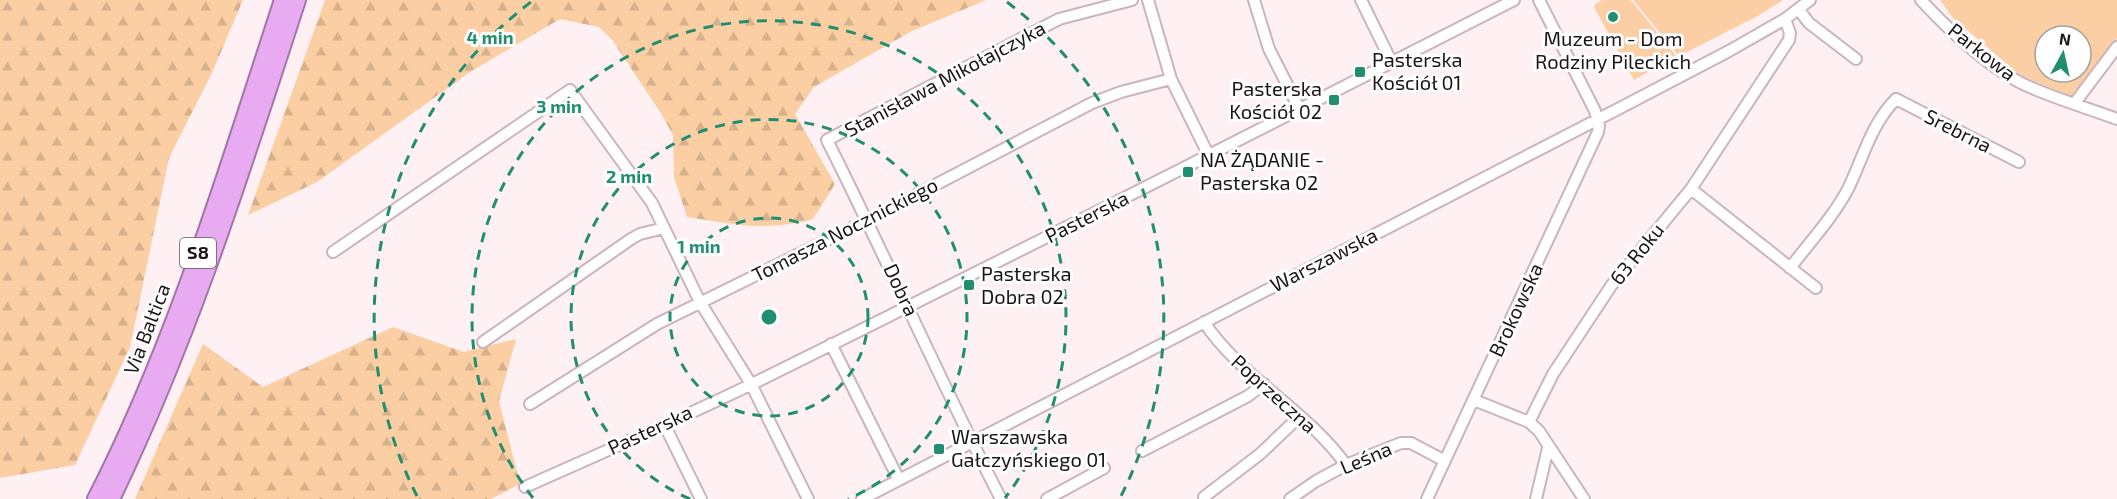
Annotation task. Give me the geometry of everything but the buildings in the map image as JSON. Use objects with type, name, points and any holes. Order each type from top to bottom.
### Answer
[{"type":"highway","name":"Via Baltica","points":[[96,499],[142,397],[188,283],[283,0]]},
{"type":"highway","name":"Via Baltica","points":[[111,499],[157,398],[201,287],[297,0]]},
{"type":"street","name":"Stanisława Mikołajczyka","points":[[827,140],[1059,19],[1132,0]]},
{"type":"street","points":[[1148,0],[1171,79],[1209,156]]},
{"type":"street","points":[[1254,0],[1269,48],[1300,110]]},
{"type":"street","points":[[1361,0],[1392,63]]},
{"type":"street","name":"Pasterska","points":[[525,487],[751,384],[909,307],[1514,0]]},
{"type":"street","points":[[1539,0],[1592,103],[1598,120]]},
{"type":"street","name":"Warszawska","points":[[861,499],[1598,120],[1729,51],[1798,10],[1810,0]]},
{"type":"street","name":"Parkowa","points":[[1921,0],[1986,60],[2019,82],[2117,119]]},
{"type":"street","points":[[1798,10],[1809,23],[1856,59]]},
{"type":"street","name":"63 Roku","points":[[1529,422],[1554,374],[1611,286],[1691,189],[1789,40],[1790,33],[1785,18]]},
{"type":"street","points":[[2074,104],[2117,47]]},
{"type":"street","name":"Tomasza Nocznickiego","points":[[530,404],[657,324],[868,220],[1092,103],[1107,96],[1171,79]]},
{"type":"street","points":[[333,252],[570,90],[652,203],[700,302],[751,384],[808,499]]},
{"type":"street","name":"Srebrna","points":[[1790,268],[1835,210],[1847,190],[1881,116],[1896,99],[2019,162]]},
{"type":"street","name":"Brokowska","points":[[1427,499],[1595,142],[1598,120]]},
{"type":"street","name":"Dobra","points":[[827,140],[868,220],[1001,499]]},
{"type":"street","points":[[1691,189],[1816,288]]},
{"type":"street","points":[[483,342],[631,239],[664,228]]},
{"type":"street","name":"Poprzeczna","points":[[1204,322],[1217,342],[1300,416],[1336,451],[1346,465]]},
{"type":"street","points":[[831,344],[899,480]]},
{"type":"street","points":[[1142,451],[1248,396],[1264,384]]},
{"type":"street","points":[[1474,400],[1529,422],[1539,431],[1548,448],[1584,499]]},
{"type":"street","points":[[1204,497],[1260,454],[1300,416]]},
{"type":"street","points":[[664,424],[701,499]]},
{"type":"street","name":"Leśna","points":[[1290,499],[1316,481],[1346,465],[1401,443],[1411,443],[1445,461]]},
{"type":"street","points":[[1536,499],[1548,448]]},
{"type":"street","points":[[1047,499],[1104,468]]},
{"type":"green space","points":[[0,0],[243,0],[212,73],[169,158],[130,347],[75,465],[0,478]]},
{"type":"green space","points":[[325,0],[986,0],[910,32],[814,87],[795,114],[835,184],[813,219],[781,225],[750,226],[687,217],[674,177],[673,135],[662,115],[613,41],[599,27],[560,19],[470,72],[317,182],[248,215]]},
{"type":"green space","points":[[1602,0],[1631,0],[1676,56],[1634,80],[1594,7]]},
{"type":"green space","points":[[1633,0],[1783,0],[1756,17],[1679,56]]},
{"type":"green space","points":[[1940,0],[2117,0],[2117,38],[2093,69],[2093,24],[2033,24],[2033,81],[2021,76],[1953,18]]},
{"type":"green space","points":[[2041,84],[2081,84],[2072,96]]},
{"type":"green space","points":[[393,327],[464,352],[516,339],[499,401],[520,484],[491,499],[135,499],[203,344],[263,387]]},
{"type":"place","name":"Muzeum - Dom Rodziny Pileckich","points":[[1613,17]]},
{"type":"place","name":"Pasterska Kościół 01","points":[[1360,72]]},
{"type":"place","name":"Pasterska Kościół 02","points":[[1334,100]]},
{"type":"place","name":"NA ŻĄDANIE - Pasterska 02","points":[[1188,172]]},
{"type":"place","name":"Pasterska Dobra 02","points":[[969,285]]},
{"type":"place","name":"Warszawska Gałczyńskiego 01","points":[[939,449]]}]
